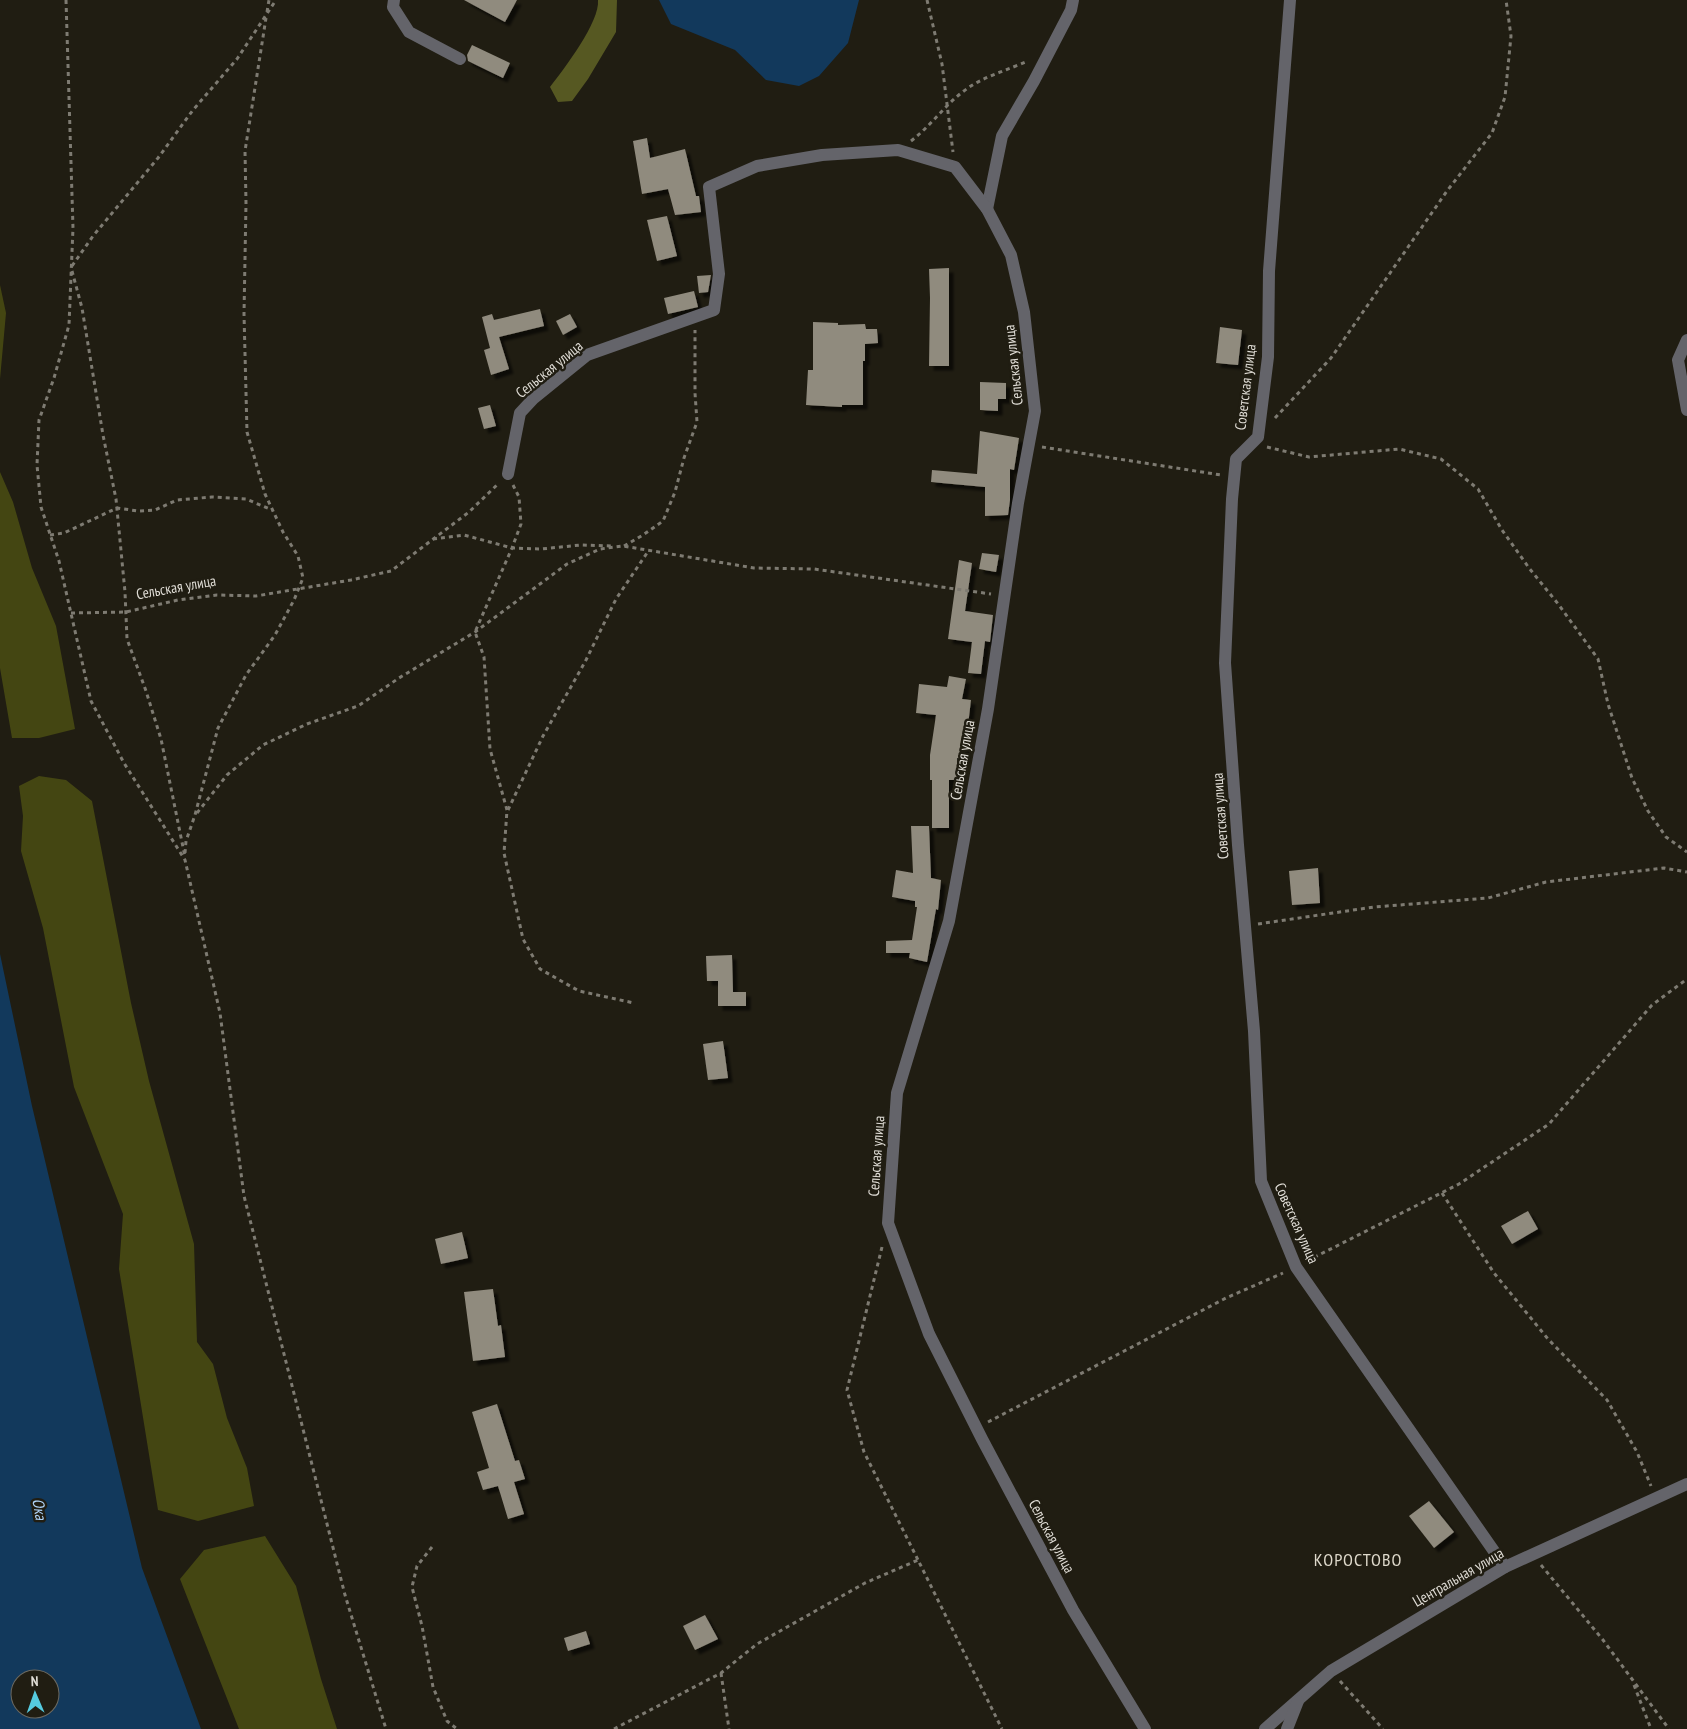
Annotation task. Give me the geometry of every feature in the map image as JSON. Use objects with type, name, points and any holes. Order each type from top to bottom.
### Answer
[{"type":"street","points":[[394,0],[393,7],[409,32],[460,59]]},
{"type":"street","points":[[986,209],[1002,136],[1071,10],[1073,0]]},
{"type":"street","name":"Советская улица","points":[[1290,0],[1268,271],[1268,357],[1259,443],[1236,458],[1226,663],[1254,1031],[1261,1181],[1296,1267],[1505,1568]]},
{"type":"street","name":"Сельская улица","points":[[508,474],[520,413],[534,398],[587,355],[714,310],[720,274],[709,187],[757,166],[822,155],[898,150],[955,167],[986,209],[1011,255],[1024,312],[1035,411],[1004,596],[988,708],[949,921],[897,1092],[888,1223],[929,1334],[1073,1610],[1145,1729]]},
{"type":"street","points":[[1687,340],[1678,360],[1687,410]]},
{"type":"street","name":"Центральная улица","points":[[1265,1729],[1331,1671],[1505,1568],[1687,1484]]},
{"type":"street","points":[[1287,1729],[1299,1699]]},
{"type":"path","points":[[66,0],[73,228],[69,326],[54,378],[39,420],[38,465],[42,507],[59,561],[91,701],[124,763],[185,860]]},
{"type":"path","points":[[185,860],[186,841],[195,815],[218,728],[246,675],[275,635],[303,578],[298,556],[283,532],[265,494],[247,432],[244,314],[245,151],[269,0]]},
{"type":"path","points":[[276,0],[237,59],[193,110],[158,158],[92,236],[71,267],[82,308],[102,435],[116,499],[127,639],[161,739],[185,860],[220,1013],[244,1196],[345,1595],[386,1729]]},
{"type":"path","points":[[927,0],[942,64],[955,167]]},
{"type":"path","points":[[1506,0],[1511,36],[1505,97],[1492,133],[1447,191],[1331,358],[1259,443],[1309,457],[1398,449],[1441,459],[1478,488],[1502,530],[1598,659],[1608,704],[1632,778],[1648,811],[1666,837],[1687,852]]},
{"type":"path","points":[[898,150],[926,130],[948,105],[969,87],[1049,52]]},
{"type":"path","points":[[195,815],[227,775],[263,745],[307,724],[358,706],[399,678],[475,632],[567,564],[600,549],[623,546],[663,521],[675,492],[684,458],[697,422],[694,360],[696,316]]},
{"type":"path","points":[[1029,445],[1234,478]]},
{"type":"path","points":[[508,474],[519,497],[521,524],[475,632],[484,657],[490,749],[508,810]]},
{"type":"path","name":"Сельская улица","points":[[71,614],[126,612],[178,600],[217,595],[256,596],[351,580],[391,571],[469,512],[508,474]]},
{"type":"path","points":[[50,534],[64,533],[117,508],[138,511],[155,510],[177,500],[212,497],[246,499],[273,510]]},
{"type":"path","points":[[433,539],[464,535],[512,548],[541,549],[581,545],[623,546],[754,568],[814,569],[1004,596]]},
{"type":"path","points":[[634,1003],[579,991],[540,969],[523,939],[504,853],[508,810],[543,736],[585,662],[616,598],[649,550]]},
{"type":"path","points":[[1245,926],[1374,907],[1488,898],[1546,882],[1664,868],[1687,872]]},
{"type":"path","points":[[977,1428],[1226,1298],[1296,1267],[1459,1184],[1549,1124],[1652,1005],[1687,980]]},
{"type":"path","points":[[1442,1193],[1494,1273],[1548,1339],[1608,1400],[1637,1452],[1656,1498]]},
{"type":"path","points":[[888,1223],[847,1390],[864,1452],[1002,1729]]},
{"type":"path","points":[[432,1547],[417,1566],[412,1587],[422,1626],[433,1687],[447,1721],[457,1729]]},
{"type":"path","points":[[1532,1555],[1603,1640],[1669,1729]]},
{"type":"path","points":[[614,1729],[721,1673],[756,1644],[865,1583],[918,1560]]},
{"type":"path","points":[[1331,1671],[1383,1729]]},
{"type":"path","points":[[721,1673],[730,1729]]},
{"type":"path","points":[[1632,1680],[1650,1729]]},
{"type":"shaded area","points":[[598,0],[617,0],[616,32],[588,79],[572,101],[558,102],[550,87],[572,57],[587,32],[597,9]]},
{"type":"shaded area","points":[[0,285],[6,313],[0,379]]},
{"type":"shaded area","points":[[0,472],[13,502],[32,568],[56,626],[75,729],[39,738],[12,738],[0,668]]},
{"type":"shaded area","points":[[39,776],[66,780],[92,801],[131,1003],[149,1081],[194,1244],[197,1342],[213,1364],[227,1418],[247,1468],[254,1506],[198,1521],[158,1510],[119,1269],[123,1214],[74,1087],[43,928],[21,851],[23,816],[19,786]]},
{"type":"shaded area","points":[[265,1536],[296,1586],[321,1679],[337,1729],[239,1729],[180,1579],[204,1550]]},
{"type":"water","points":[[659,0],[859,0],[848,43],[819,76],[799,86],[766,80],[735,50],[671,24]]},
{"type":"water","name":"Ока","points":[[0,954],[32,1106],[142,1568],[201,1729],[0,1729]]},
{"type":"building","points":[[464,0],[517,0],[505,22]]},
{"type":"building","points":[[472,45],[510,63],[503,78],[468,61],[467,55]]},
{"type":"building","points":[[647,138],[650,158],[685,149],[696,196],[699,196],[701,212],[675,215],[668,189],[642,194],[633,141]]},
{"type":"building","points":[[667,216],[677,256],[657,261],[647,220]]},
{"type":"building","points":[[949,268],[949,366],[929,366],[929,269]]},
{"type":"building","points":[[711,275],[708,292],[699,293],[697,276]]},
{"type":"building","points":[[694,291],[698,307],[668,314],[664,298]]},
{"type":"building","points":[[540,309],[544,326],[499,337],[509,369],[491,375],[484,350],[490,348],[482,317],[492,314],[494,320]]},
{"type":"building","points":[[570,314],[577,327],[563,335],[556,321]]},
{"type":"building","points":[[813,322],[838,323],[838,325],[865,324],[866,329],[877,329],[878,343],[865,344],[863,405],[842,405],[842,407],[806,405],[808,370],[813,370]]},
{"type":"building","points":[[1220,327],[1242,330],[1238,365],[1216,363]]},
{"type":"building","points":[[980,382],[1006,383],[1006,399],[998,399],[998,411],[980,410]]},
{"type":"building","points":[[490,405],[496,426],[484,429],[478,408]]},
{"type":"building","points":[[980,431],[1019,438],[1014,470],[1010,469],[1008,515],[985,516],[985,487],[931,482],[932,470],[977,474]]},
{"type":"building","points":[[982,553],[999,555],[996,572],[979,569]]},
{"type":"building","points":[[959,560],[972,563],[965,611],[993,615],[990,642],[985,641],[981,674],[968,673],[972,642],[948,639]]},
{"type":"building","points":[[949,676],[966,679],[962,699],[971,700],[964,759],[957,758],[958,780],[949,780],[949,828],[932,828],[930,755],[936,715],[916,713],[919,684],[947,687]]},
{"type":"building","points":[[911,826],[929,826],[931,878],[941,880],[938,910],[936,909],[927,962],[909,958],[910,953],[886,953],[886,941],[912,940],[917,907],[915,907],[915,901],[892,897],[896,870],[913,873]]},
{"type":"building","points":[[1318,868],[1320,903],[1292,905],[1289,871]]},
{"type":"building","points":[[732,955],[733,992],[746,992],[746,1006],[718,1006],[718,981],[707,981],[706,956]]},
{"type":"building","points":[[723,1041],[728,1078],[708,1080],[703,1044]]},
{"type":"building","points":[[1528,1211],[1538,1229],[1512,1244],[1501,1226]]},
{"type":"building","points":[[462,1232],[468,1258],[441,1264],[435,1239]]},
{"type":"building","points":[[493,1289],[498,1326],[501,1325],[505,1357],[473,1361],[464,1292]]},
{"type":"building","points":[[497,1404],[515,1461],[519,1460],[525,1479],[514,1482],[524,1514],[508,1519],[498,1486],[483,1490],[477,1472],[489,1468],[472,1412]]},
{"type":"building","points":[[1429,1501],[1454,1532],[1434,1548],[1409,1516]]},
{"type":"building","points":[[705,1615],[718,1639],[695,1650],[683,1626]]},
{"type":"building","points":[[586,1631],[590,1644],[568,1651],[564,1638]]},
{"type":"district","name":"КОРОСТОВО","points":[[1358,1559]]}]
